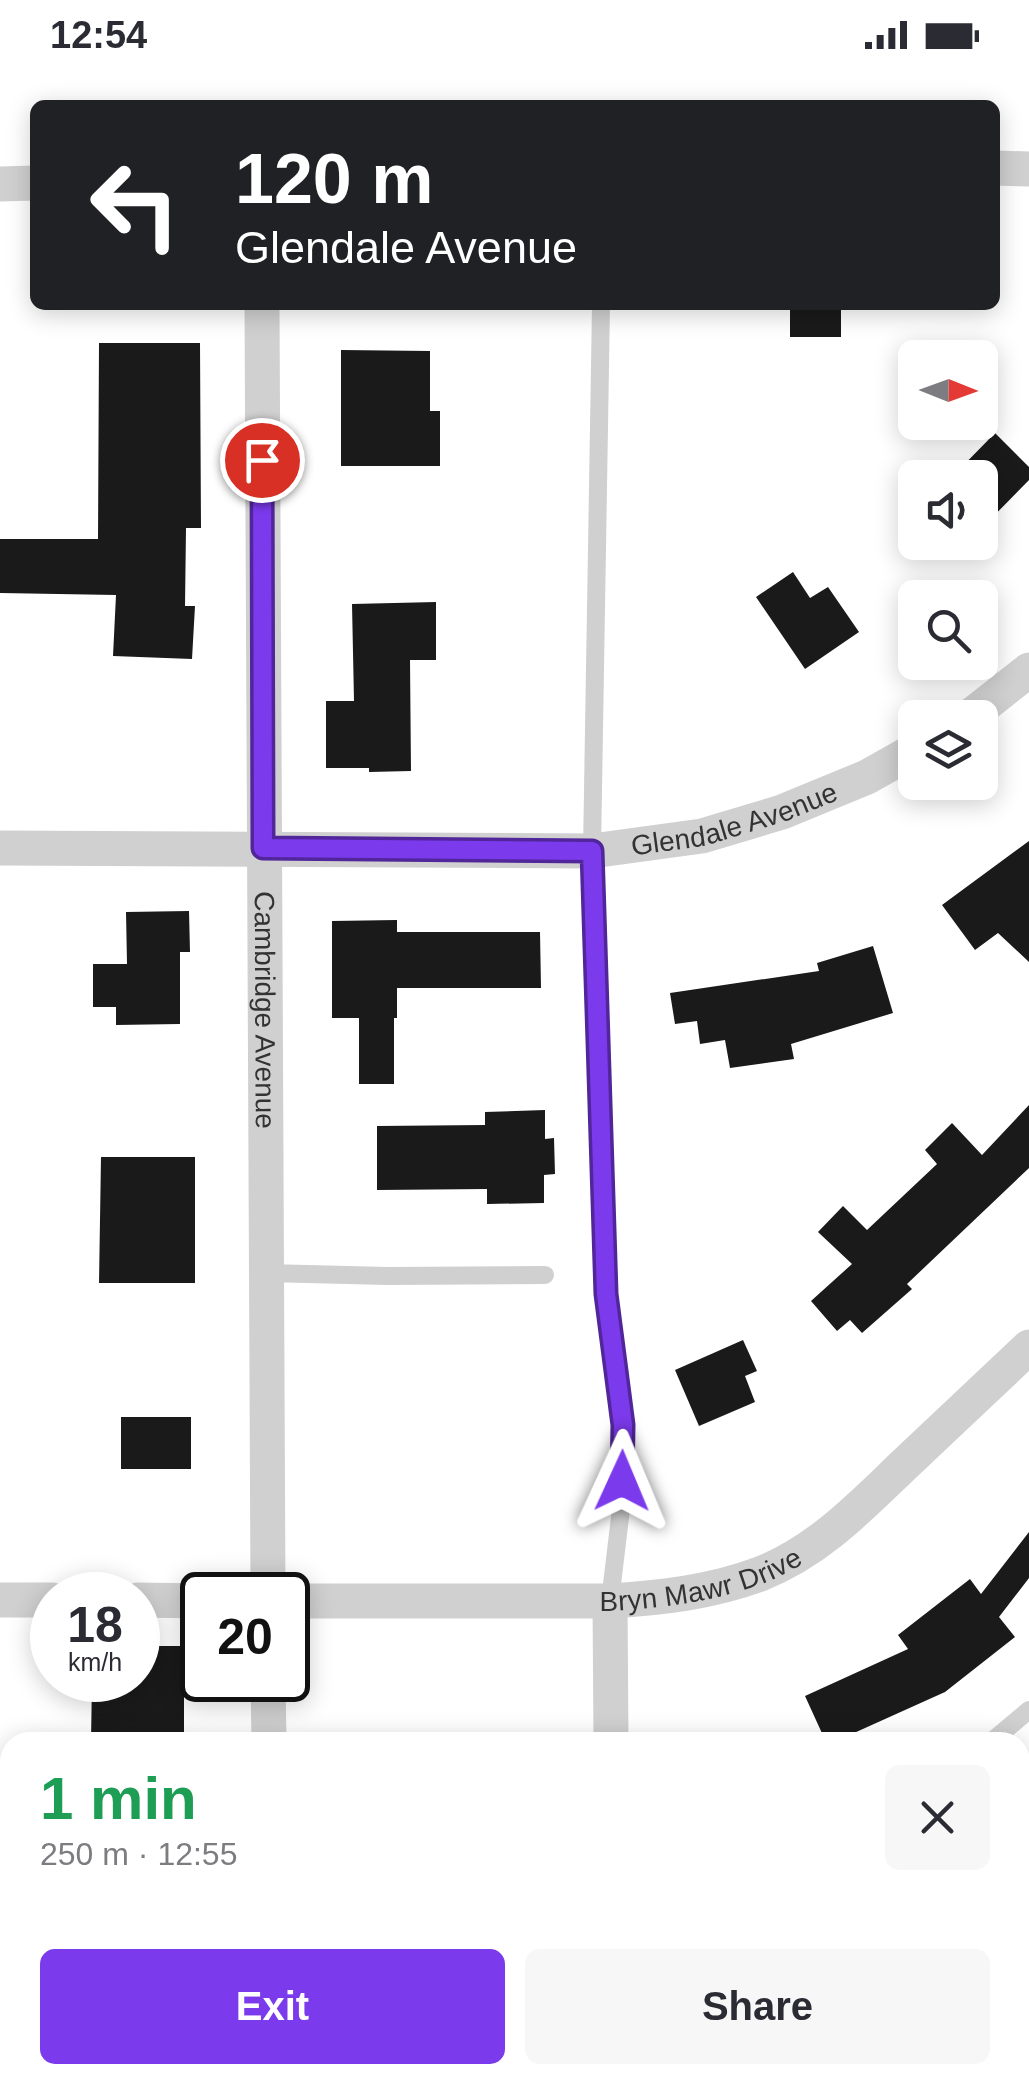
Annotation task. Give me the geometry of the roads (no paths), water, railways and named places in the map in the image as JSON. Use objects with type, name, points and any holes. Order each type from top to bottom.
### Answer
[{"type":"street","points":[[1000,168],[1029,168]]},
{"type":"street","points":[[0,184],[30,183]]},
{"type":"street","name":"Cambridge Avenue","points":[[262,310],[268,1572]]},
{"type":"street","points":[[991,700],[1029,670]]},
{"type":"street","name":"Glendale Avenue","points":[[0,848],[592,851],[702,836],[782,812],[898,759]]},
{"type":"street","name":"Bryn Mawr Drive","points":[[310,1601],[610,1601],[656,1598],[722,1586],[762,1573],[803,1552],[846,1520],[1029,1347]]},
{"type":"street","points":[[0,1600],[30,1600]]},
{"type":"street","points":[[610,1601],[610,1732]]},
{"type":"street","points":[[268,1702],[269,1732]]},
{"type":"lane","points":[[601,310],[592,851],[606,1294],[623,1425],[622,1509],[610,1601]]},
{"type":"lane","points":[[266,1274],[544,1275]]},
{"type":"lane","points":[[1003,1732],[1029,1710]]}]
